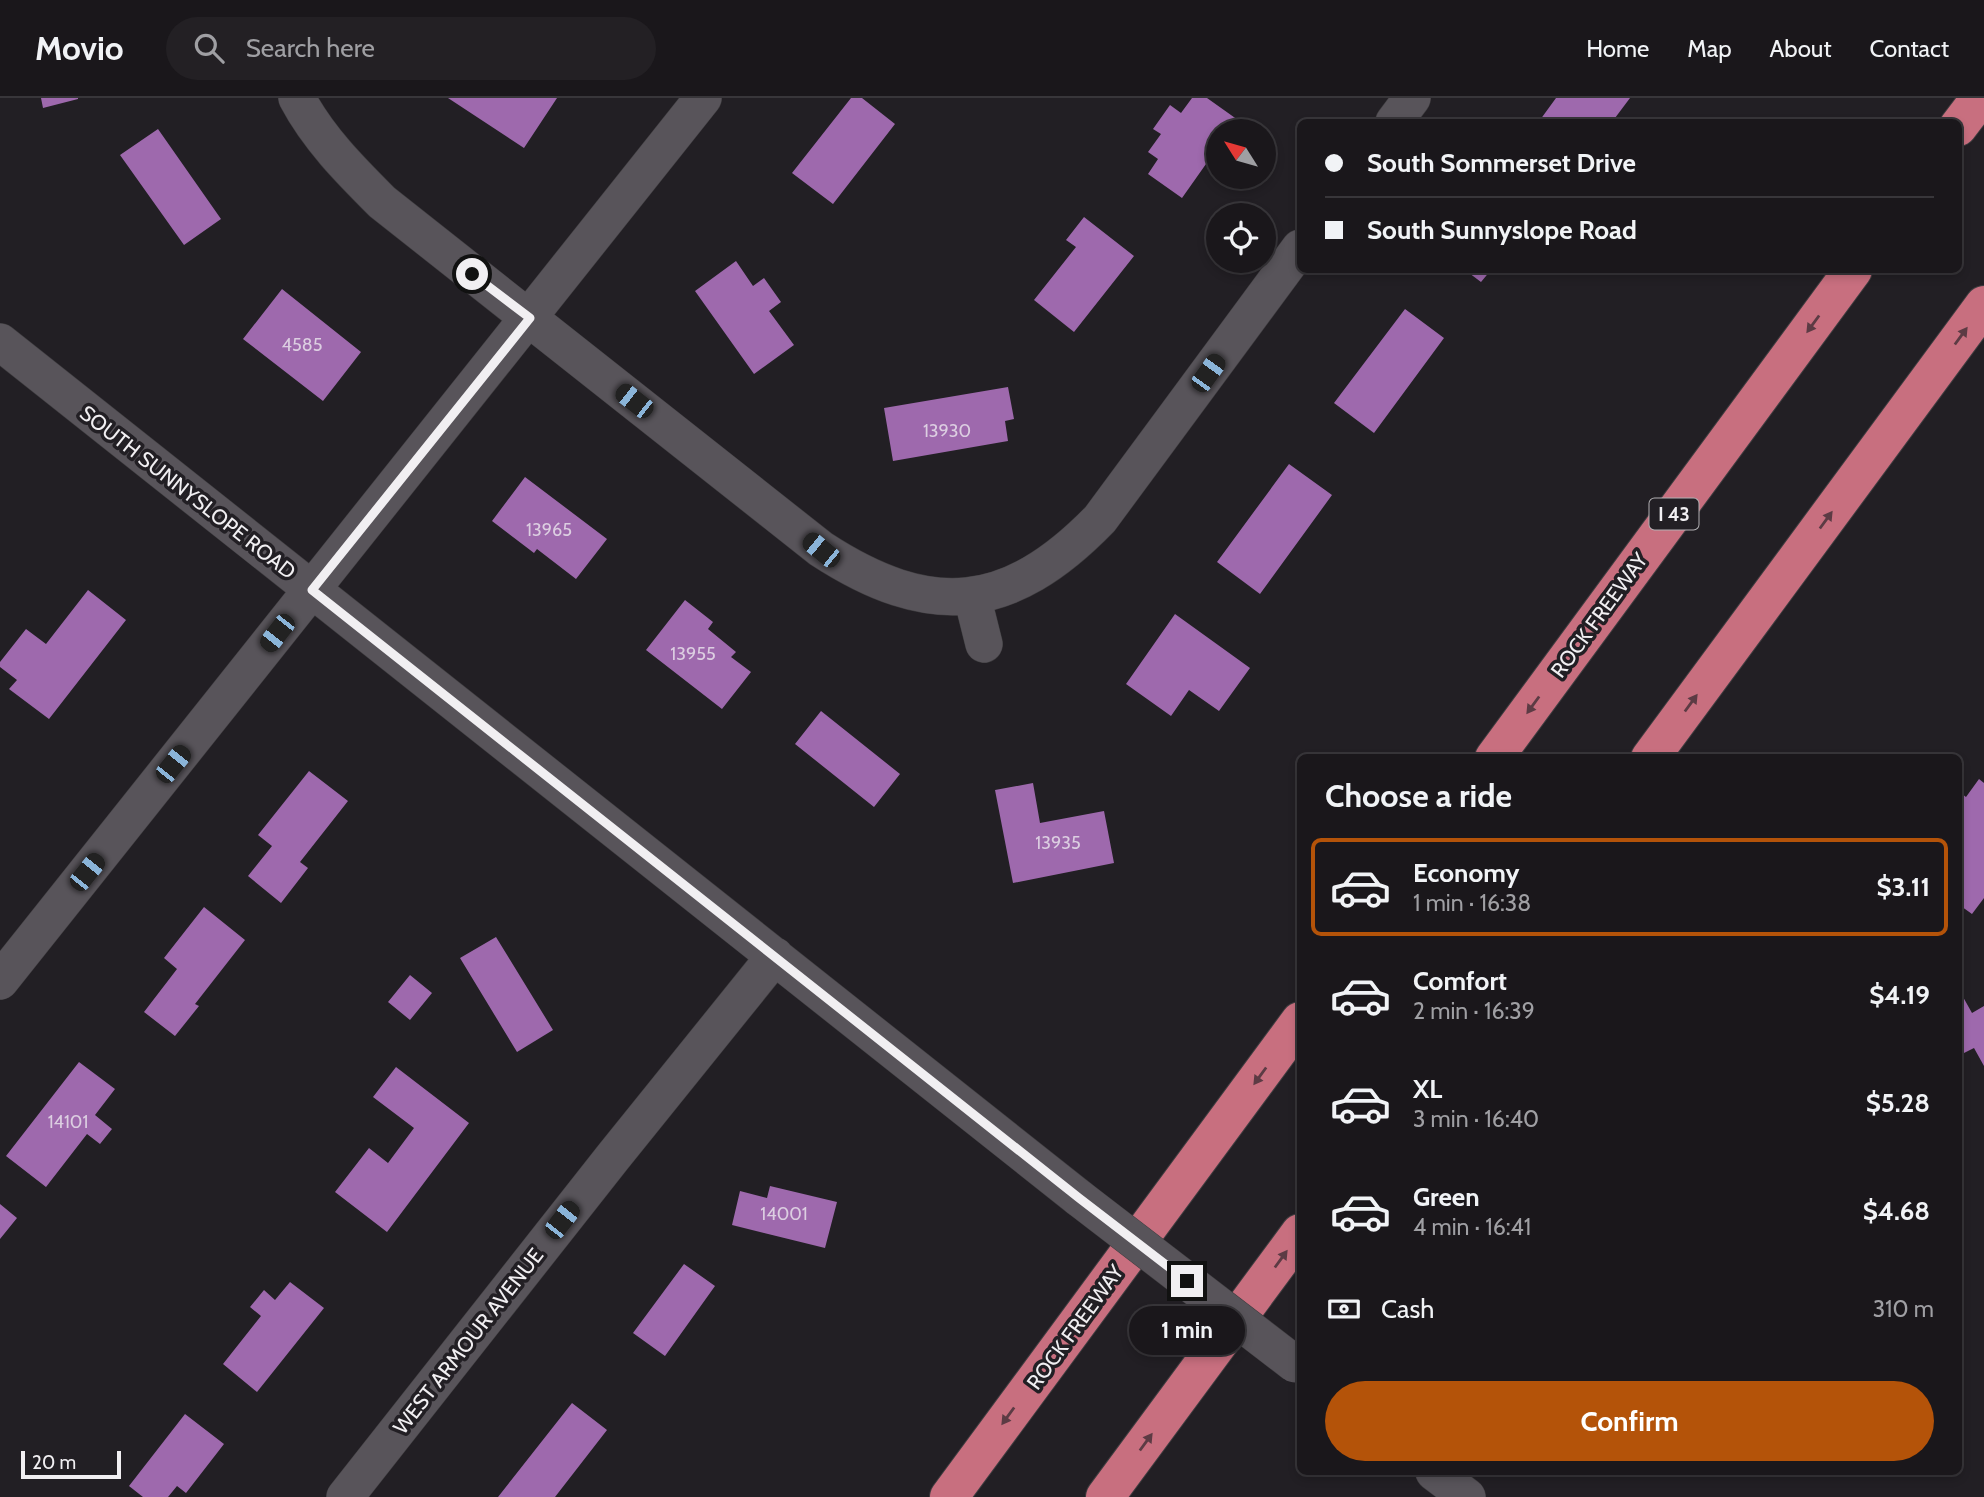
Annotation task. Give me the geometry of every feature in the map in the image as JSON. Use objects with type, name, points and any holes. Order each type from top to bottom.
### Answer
[{"type":"highway","points":[[1962,122],[1980,98]]},
{"type":"highway","name":"ROCK FREEWAY","points":[[1497,754],[1851,273]]},
{"type":"highway","points":[[1653,754],[1984,304]]},
{"type":"highway","name":"ROCK FREEWAY","points":[[949,1497],[1297,1025]]},
{"type":"highway","points":[[1105,1497],[1297,1237]]},
{"type":"street","points":[[297,98],[306,116],[343,164],[382,202],[821,550],[854,571],[897,589],[936,597],[972,596],[1013,586],[1046,568],[1081,539],[1100,519],[1297,252]]},
{"type":"street","points":[[0,981],[703,98]]},
{"type":"street","points":[[1396,119],[1412,98]]},
{"type":"street","name":"SOUTH SUNNYSLOPE ROAD","points":[[0,342],[1079,1198],[1297,1365]]},
{"type":"street","points":[[972,596],[984,644]]},
{"type":"street","name":"WEST ARMOUR AVENUE","points":[[345,1497],[775,956]]},
{"type":"street","points":[[1438,1475],[1467,1497]]},
{"type":"building","points":[[41,98],[78,98],[78,99],[43,108]]},
{"type":"building","points":[[448,98],[557,98],[524,148]]},
{"type":"building","points":[[851,98],[862,98],[895,124],[833,204],[792,173]]},
{"type":"building","points":[[1192,98],[1207,98],[1237,119],[1206,119],[1206,164],[1182,198],[1148,174],[1158,159],[1148,152],[1161,134],[1153,129],[1170,105],[1181,113]]},
{"type":"building","points":[[1556,98],[1630,98],[1614,119],[1541,119]]},
{"type":"building","points":[[158,129],[221,219],[184,245],[120,155]]},
{"type":"building","points":[[1084,217],[1134,256],[1074,332],[1034,300],[1076,247],[1066,240]]},
{"type":"building","points":[[736,261],[753,286],[764,278],[781,302],[769,311],[794,345],[754,374],[695,291]]},
{"type":"building","points":[[1469,273],[1488,273],[1481,282]]},
{"type":"building","points":[[282,289],[361,352],[323,401],[243,339]]},
{"type":"building","points":[[1405,309],[1444,338],[1374,433],[1334,403]]},
{"type":"building","points":[[1008,387],[1014,419],[1005,421],[1008,441],[893,461],[884,408]]},
{"type":"building","points":[[1289,464],[1332,495],[1260,594],[1217,562]]},
{"type":"building","points":[[525,477],[607,539],[576,579],[537,549],[534,553],[492,521]]},
{"type":"building","points":[[88,590],[126,620],[49,719],[9,689],[17,680],[0,667],[0,662],[26,629],[46,644]]},
{"type":"building","points":[[685,600],[713,622],[708,629],[736,652],[731,657],[751,672],[722,709],[646,650]]},
{"type":"building","points":[[1175,614],[1250,668],[1219,711],[1189,690],[1171,716],[1126,684]]},
{"type":"building","points":[[821,711],[900,774],[874,807],[795,744]]},
{"type":"building","points":[[309,771],[348,801],[300,862],[308,868],[281,903],[248,876],[272,846],[258,835]]},
{"type":"building","points":[[1979,779],[1984,783],[1984,898],[1972,914],[1962,907],[1962,794],[1966,797]]},
{"type":"building","points":[[1033,783],[1040,823],[1104,811],[1114,863],[1013,883],[995,790]]},
{"type":"building","points":[[204,907],[245,940],[195,1004],[199,1006],[175,1036],[144,1012],[177,969],[164,958]]},
{"type":"building","points":[[496,937],[553,1030],[517,1052],[460,958]]},
{"type":"building","points":[[410,975],[432,993],[410,1020],[388,1002]]},
{"type":"building","points":[[1962,995],[1972,1013],[1984,1006],[1984,1066],[1974,1048],[1962,1054]]},
{"type":"building","points":[[79,1062],[115,1089],[95,1115],[112,1129],[100,1144],[87,1134],[46,1187],[6,1156]]},
{"type":"building","points":[[396,1067],[469,1123],[387,1232],[335,1192],[369,1148],[388,1163],[414,1128],[373,1097]]},
{"type":"building","points":[[770,1186],[837,1202],[825,1248],[732,1225],[740,1191],[767,1198]]},
{"type":"building","points":[[0,1204],[17,1218],[0,1239]]},
{"type":"building","points":[[684,1264],[715,1286],[665,1356],[633,1333]]},
{"type":"building","points":[[290,1282],[324,1308],[257,1392],[223,1364],[261,1316],[250,1307],[264,1290],[275,1300]]},
{"type":"building","points":[[572,1403],[607,1430],[555,1497],[498,1497]]},
{"type":"building","points":[[185,1414],[224,1444],[186,1493],[177,1486],[168,1497],[143,1497],[129,1486]]},
{"type":"route","points":[[472,274],[530,318],[312,590],[1187,1281]]}]
